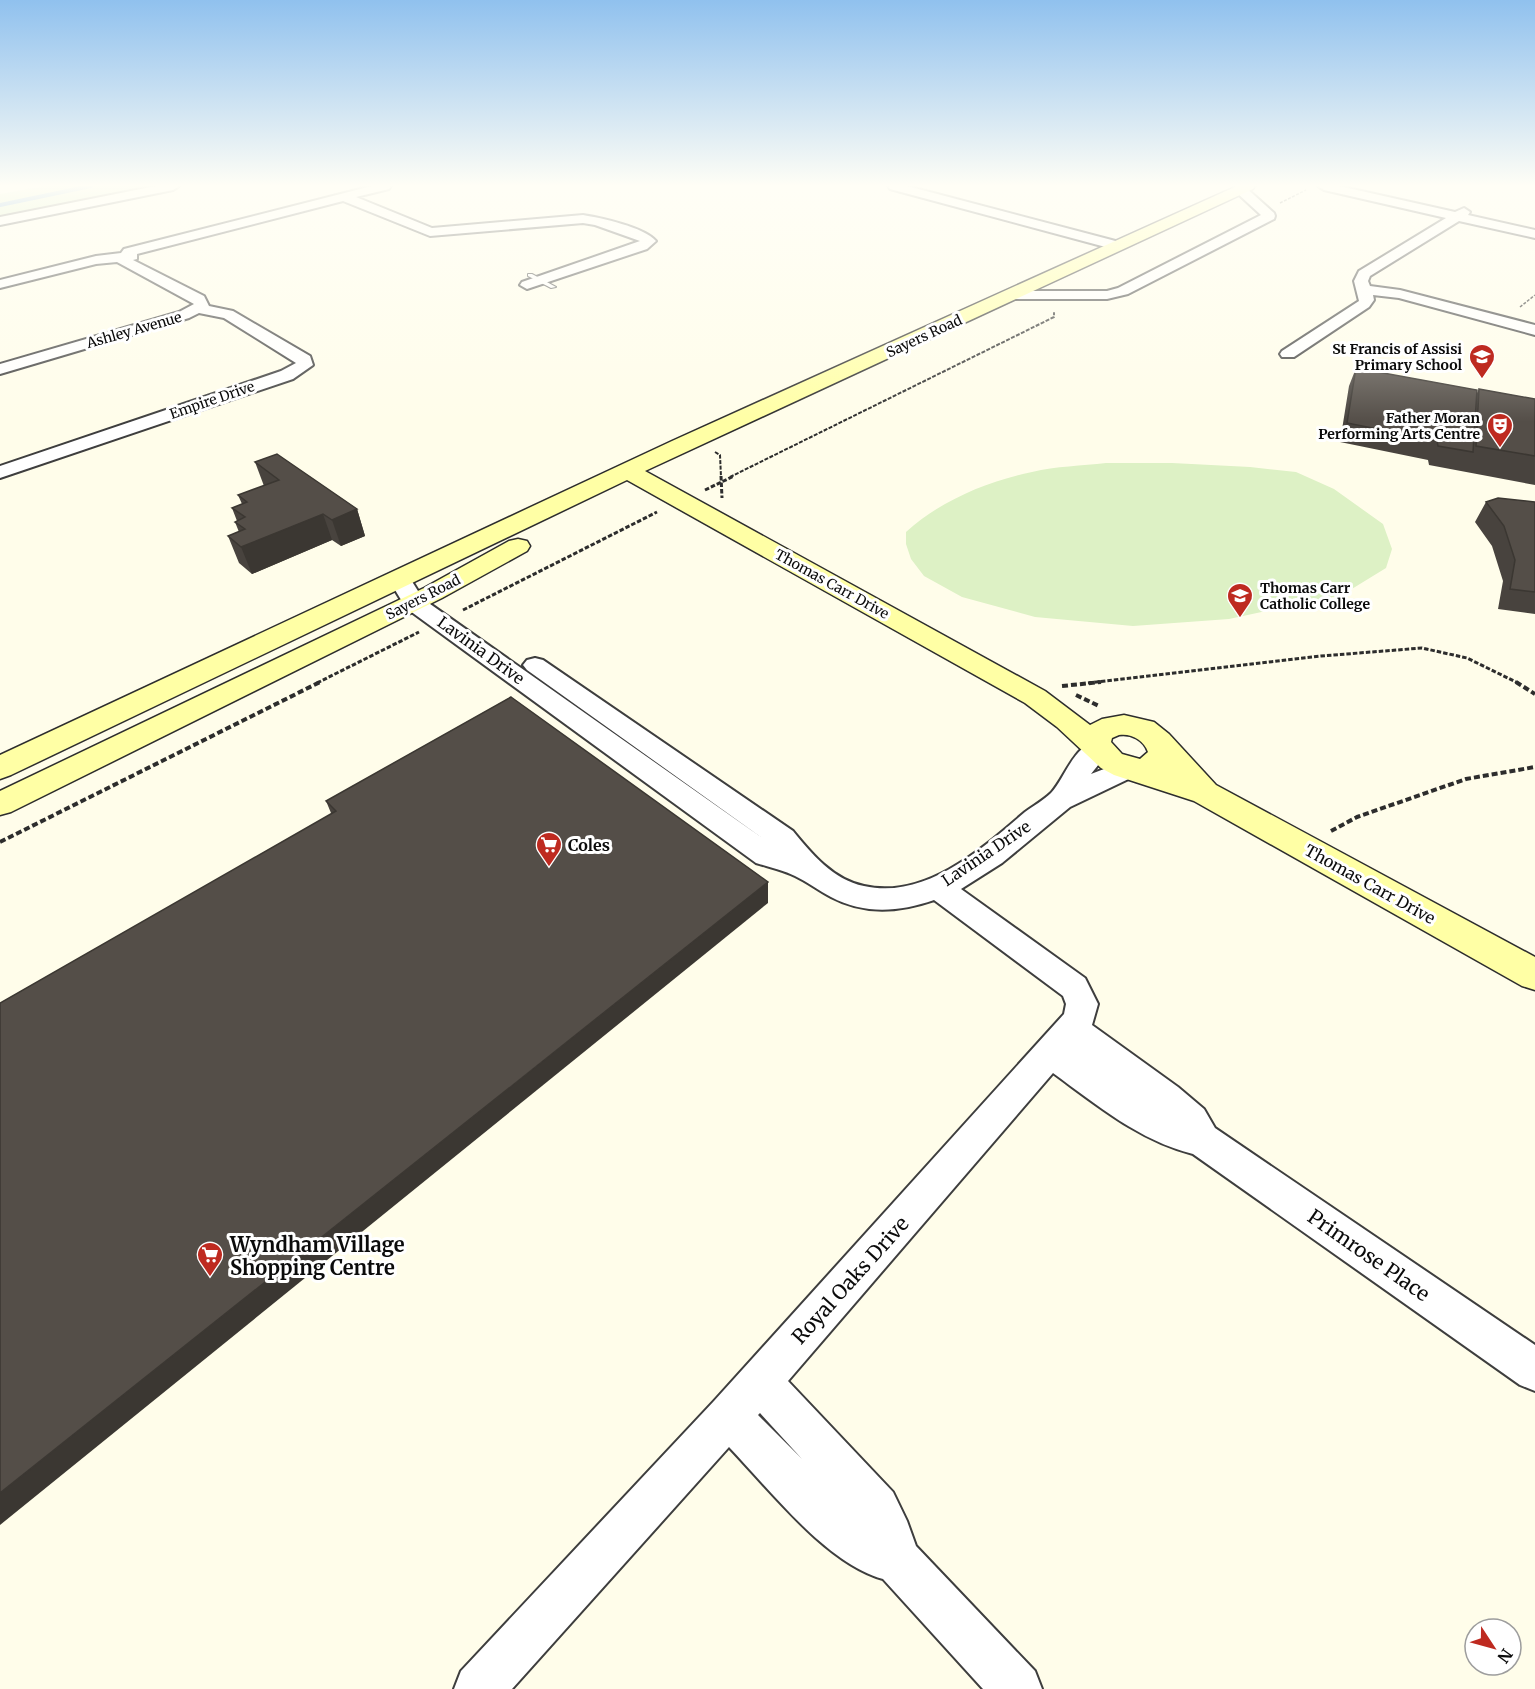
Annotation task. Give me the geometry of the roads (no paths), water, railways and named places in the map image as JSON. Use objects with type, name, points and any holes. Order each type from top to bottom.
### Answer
[{"type":"main road","name":"Sayers Road","points":[[0,768],[400,580],[718,440],[837,376],[1077,265]]},
{"type":"main road","name":"Sayers Road","points":[[0,804],[424,598],[592,503],[635,475]]},
{"type":"main road","name":"Thomas Carr Drive","points":[[635,475],[1048,692],[1119,725]]},
{"type":"main road","name":"Thomas Carr Drive","points":[[1048,692],[1067,720],[1098,748]]},
{"type":"main road","points":[[1119,725],[1146,730],[1155,736],[1164,754],[1157,764],[1132,769],[1109,761],[1098,748],[1096,739],[1108,727],[1119,725]]},
{"type":"main road","name":"Thomas Carr Drive","points":[[1162,746],[1205,792]]},
{"type":"main road","name":"Thomas Carr Drive","points":[[1132,769],[1205,792],[1535,975]]},
{"type":"street","points":[[0,284],[77,265]]},
{"type":"street","name":"Ashley Avenue","points":[[0,369],[184,315],[199,309],[202,305],[198,299],[133,265]]},
{"type":"street","points":[[538,282],[588,265]]},
{"type":"street","name":"Sayers Road","points":[[1011,295],[1107,296],[1123,291],[1174,265]]},
{"type":"street","points":[[1288,354],[1364,304],[1367,300],[1361,281],[1364,274],[1379,265]]},
{"type":"street","points":[[1364,290],[1400,294],[1535,330]]},
{"type":"street","name":"Empire Drive","points":[[0,472],[287,375],[305,365],[304,359],[228,314],[199,309]]},
{"type":"street","points":[[1518,325],[1535,310]]},
{"type":"street","name":"Lavinia Drive","points":[[400,580],[766,855],[808,870],[848,893],[878,900],[915,895],[937,887],[1004,845],[1059,801],[1090,785],[1132,769]]},
{"type":"street","name":"Lavinia Drive","points":[[1059,801],[1074,776],[1098,748]]},
{"type":"street","name":"Royal Oaks Drive","points":[[478,1689],[729,1416],[1062,1041],[1082,1012],[1082,999],[1074,987],[937,887]]},
{"type":"street","name":"Primrose Place","points":[[1062,1041],[1160,1126],[1183,1136],[1202,1140],[1535,1370]]},
{"type":"street","points":[[759,1381],[877,1508],[891,1537],[895,1558],[1017,1689]]},
{"type":"street","points":[[729,1416],[845,1535],[881,1556],[895,1558]]},
{"type":"place","name":"St Francis of Assisi Primary School","points":[[1482,380]]},
{"type":"place","name":"Father Moran Performing Arts Centre","points":[[1500,449]]},
{"type":"place","name":"Thomas Carr Catholic College","points":[[1240,619]]},
{"type":"place","name":"Coles","points":[[549,868]]},
{"type":"place","name":"Wyndham Village Shopping Centre","points":[[210,1278]]}]
